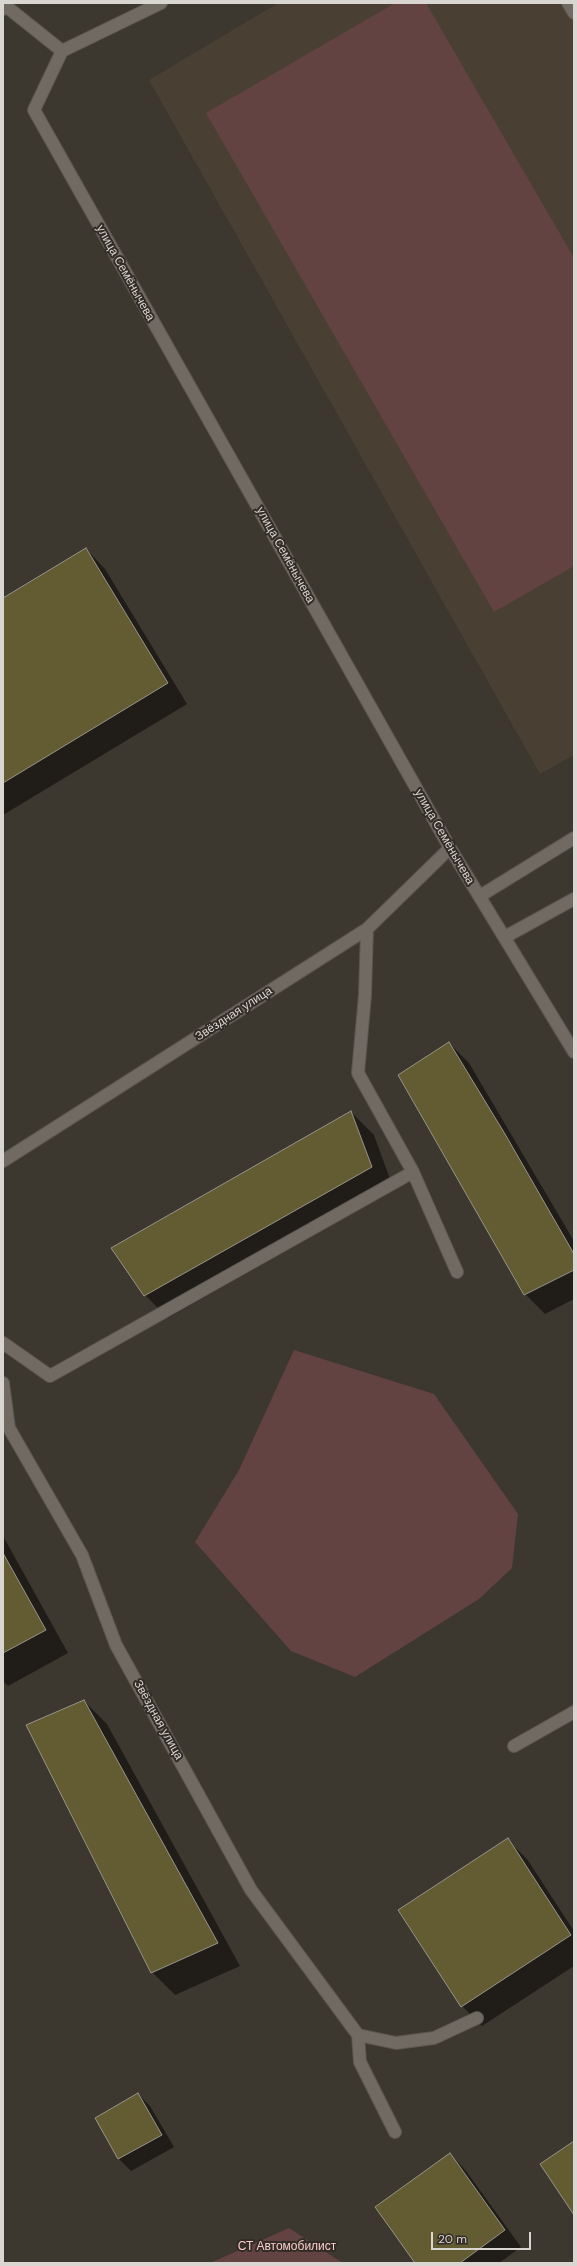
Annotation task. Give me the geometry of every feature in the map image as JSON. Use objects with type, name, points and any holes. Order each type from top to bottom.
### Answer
[{"type":"street","points":[[5,7],[62,51],[161,3]]},
{"type":"street","points":[[568,3],[574,13]]},
{"type":"street","name":"улица Семёнычева","points":[[62,51],[34,110],[450,848],[574,1052]]},
{"type":"street","points":[[480,896],[574,838]]},
{"type":"street","name":"Звёздная улица","points":[[3,1161],[367,929],[450,848]]},
{"type":"street","points":[[505,937],[574,899]]},
{"type":"street","points":[[367,929],[365,995],[358,1073],[413,1172],[457,1272]]},
{"type":"street","points":[[3,1343],[50,1376],[413,1172]]},
{"type":"street","name":"Звёздная улица","points":[[3,1383],[9,1428],[82,1555],[120,1652],[251,1890],[358,2036]]},
{"type":"street","points":[[514,1746],[574,1712]]},
{"type":"street","points":[[395,2132],[360,2062],[358,2036],[396,2043],[434,2038],[477,2018]]},
{"type":"shaded area","points":[[278,3],[574,3],[574,755],[540,774],[149,80]]},
{"type":"green space","points":[[395,3],[426,3],[574,258],[574,566],[494,612],[206,113]]},
{"type":"green space","points":[[294,1350],[434,1394],[518,1514],[512,1568],[479,1599],[355,1677],[291,1651],[195,1542],[239,1470]]},
{"type":"green space","name":"СТ Автомобилист","points":[[289,2228],[343,2263],[210,2263]]},
{"type":"building","points":[[86,548],[168,683],[3,783],[3,598]]},
{"type":"building","points":[[449,1042],[505,1134],[574,1254],[574,1270],[524,1295],[398,1075]]},
{"type":"building","points":[[351,1111],[372,1167],[144,1296],[111,1248]]},
{"type":"building","points":[[3,1553],[46,1630],[3,1653]]},
{"type":"building","points":[[84,1700],[218,1943],[151,1973],[26,1725]]},
{"type":"building","points":[[508,1838],[571,1935],[461,2007],[398,1910]]},
{"type":"building","points":[[138,2093],[162,2135],[118,2159],[95,2118]]},
{"type":"building","points":[[574,2141],[574,2215],[540,2164]]},
{"type":"building","points":[[450,2153],[505,2230],[460,2263],[415,2263],[375,2207]]}]
